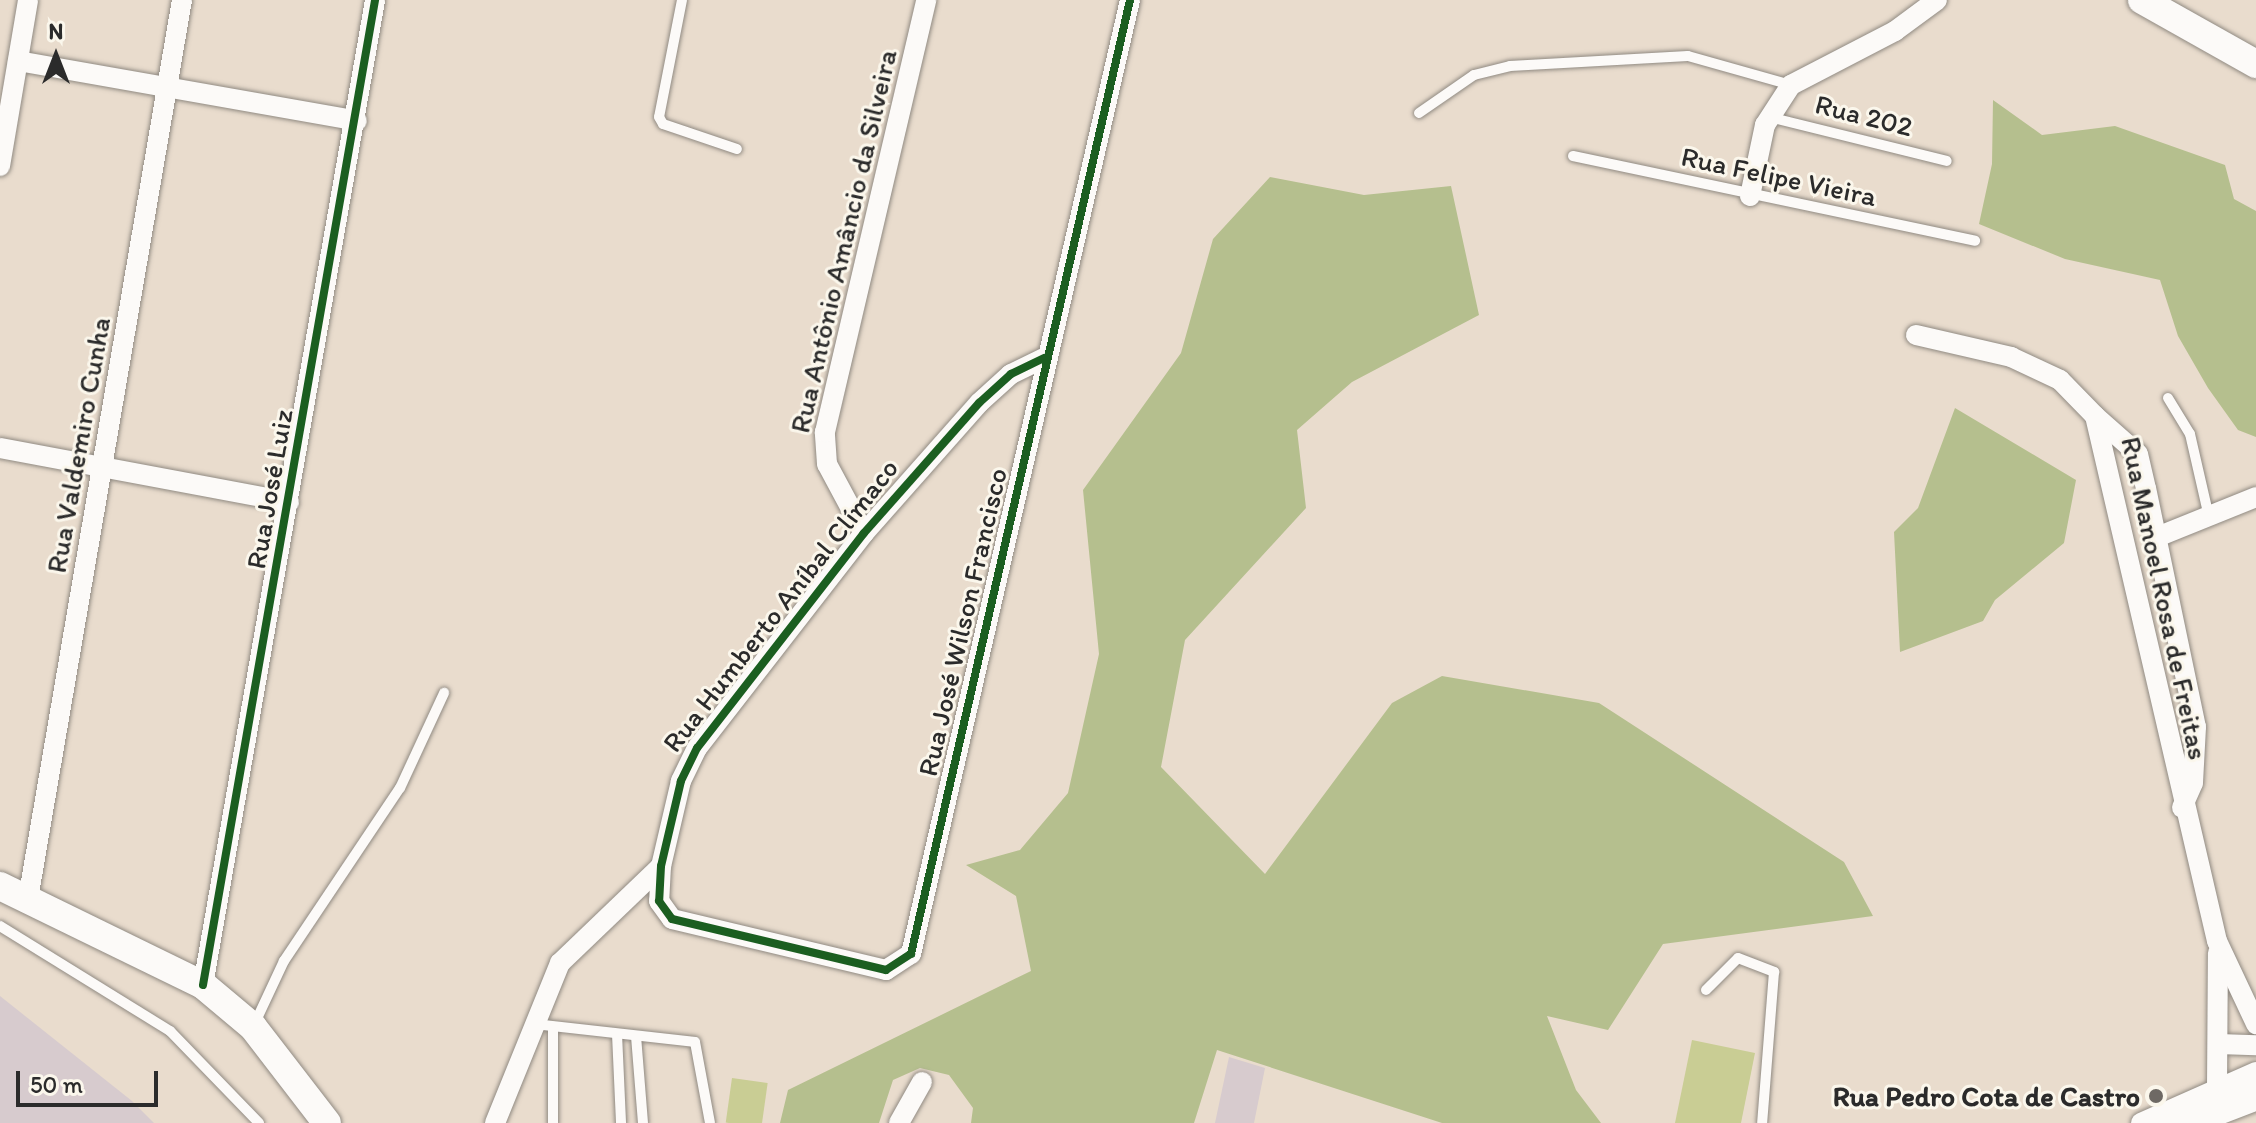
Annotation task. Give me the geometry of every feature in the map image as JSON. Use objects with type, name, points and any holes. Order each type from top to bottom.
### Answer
[{"type":"main road","points":[[2142,0],[2256,64]]},
{"type":"main road","points":[[0,886],[203,985],[253,1027],[327,1123]]},
{"type":"main road","points":[[2181,1123],[2256,1094]]},
{"type":"street","points":[[0,166],[28,0]]},
{"type":"street","name":"Rua Valdemiro Cunha","points":[[28,899],[182,0]]},
{"type":"street","name":"Rua José Luiz","points":[[203,985],[357,121],[375,0]]},
{"type":"street","name":"Rua Antônio Amâncio da Silveira","points":[[864,533],[831,475],[825,432],[926,0]]},
{"type":"street","name":"Rua José Wilson Francisco","points":[[661,866],[663,911],[689,926],[886,970],[905,963],[1130,0]]},
{"type":"street","points":[[1750,196],[1769,117],[1791,85],[1895,31],[1937,0]]},
{"type":"street","points":[[18,61],[357,121]]},
{"type":"street","name":"Rua Manoel Rosa de Freitas","points":[[1916,335],[2011,357],[2060,380],[2095,416],[2139,603],[2182,808],[2217,941],[2256,1024]]},
{"type":"street","name":"Rua Humberto Aníbal Clímaco","points":[[661,866],[681,781],[697,748],[864,533],[996,387],[1044,358]]},
{"type":"street","points":[[2095,416],[2138,454],[2157,537],[2196,727],[2193,783],[2182,808]]},
{"type":"street","points":[[0,448],[289,502]]},
{"type":"street","points":[[2157,537],[2256,497]]},
{"type":"street","points":[[2139,603],[2164,579]]},
{"type":"street","points":[[495,1123],[544,1025],[571,949],[661,866]]},
{"type":"street","name":"Rua Manoel Rosa de Freitas","points":[[2217,941],[2217,1087]]},
{"type":"street","points":[[2218,1044],[2256,1045]]},
{"type":"street","points":[[2141,1123],[2256,1072]]},
{"type":"street","points":[[899,1123],[922,1082]]},
{"type":"lane","points":[[682,0],[659,117],[663,124],[737,149]]},
{"type":"lane","points":[[1419,113],[1474,75],[1527,65],[1688,56],[1791,85]]},
{"type":"lane","name":"Rua 202","points":[[1769,117],[1947,161]]},
{"type":"lane","name":"Rua Felipe Vieira","points":[[1573,156],[1750,196],[1975,241]]},
{"type":"lane","points":[[2168,398],[2190,434],[2209,517]]},
{"type":"lane","points":[[253,1027],[284,961],[400,788],[444,693]]},
{"type":"lane","points":[[0,926],[170,1031],[259,1123]]},
{"type":"lane","points":[[1706,990],[1738,958],[1774,972],[1762,1123]]},
{"type":"lane","points":[[553,1123],[544,1025],[699,1045],[710,1123]]},
{"type":"lane","points":[[617,1034],[621,1123]]},
{"type":"lane","points":[[636,1036],[643,1123]]},
{"type":"green space","points":[[1993,100],[2042,135],[2115,126],[2225,165],[2234,199],[2256,211],[2256,437],[2238,430],[2208,388],[2178,336],[2160,280],[2065,259],[1979,224],[1992,164]]},
{"type":"green space","points":[[1270,177],[1364,195],[1451,186],[1479,315],[1352,382],[1297,430],[1306,508],[1185,640],[1161,767],[1265,874],[1392,703],[1442,676],[1599,703],[1844,862],[1873,916],[1663,944],[1608,1030],[1547,1016],[1576,1090],[1601,1123],[1442,1123],[1217,1050],[1194,1123],[971,1123],[973,1108],[949,1075],[920,1068],[893,1080],[879,1123],[780,1123],[788,1090],[1031,971],[1016,896],[966,865],[1020,850],[1068,793],[1099,654],[1083,490],[1181,353],[1213,239]]},
{"type":"green space","points":[[1955,408],[2076,480],[2064,543],[1995,600],[1983,621],[1900,652],[1894,532],[1918,508]]},
{"type":"green space","points":[[1692,1040],[1755,1053],[1741,1123],[1675,1123]]},
{"type":"green space","points":[[732,1078],[768,1083],[762,1123],[726,1123]]},
{"type":"building","points":[[0,996],[132,1101],[154,1123],[0,1123]]},
{"type":"building","points":[[1229,1057],[1265,1068],[1254,1123],[1215,1123]]},
{"type":"cycle path","points":[[203,985],[375,0]]},
{"type":"cycle path","points":[[1044,358],[1011,374],[979,403],[864,533],[697,748],[681,781],[661,866],[659,901],[672,919],[886,970],[911,954],[1130,0]]},
{"type":"place","name":"Rua Pedro Cota de Castro","points":[[2156,1096]]}]
